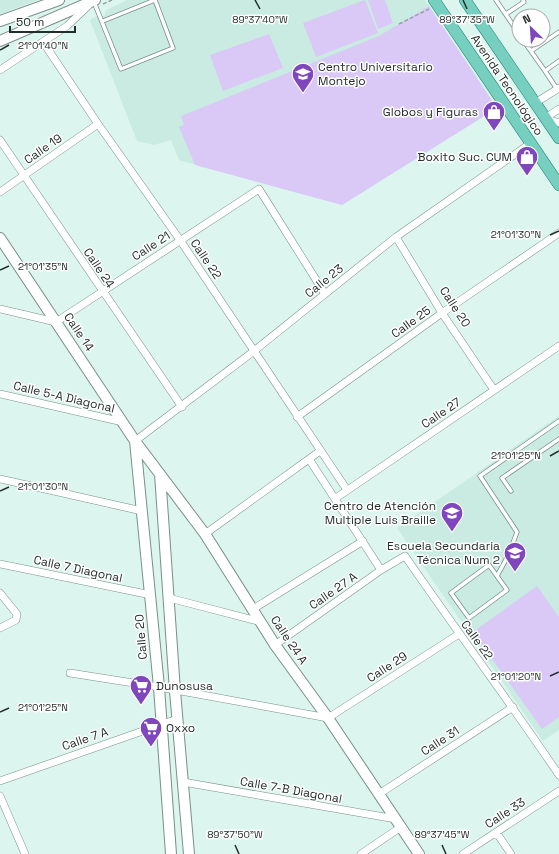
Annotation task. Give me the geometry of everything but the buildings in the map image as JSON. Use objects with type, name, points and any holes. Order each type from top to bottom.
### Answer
[{"type":"main road","name":"Avenida Tecnológico","points":[[465,0],[559,138]]},
{"type":"main road","name":"Avenida Tecnológico","points":[[436,2],[559,185]]},
{"type":"street","points":[[0,21],[40,4],[58,0]]},
{"type":"street","points":[[0,41],[47,22],[94,0]]},
{"type":"street","points":[[0,70],[67,26],[94,0]]},
{"type":"street","points":[[40,4],[47,22]]},
{"type":"street","name":"Calle 22","points":[[44,42],[98,124],[180,240],[347,490]]},
{"type":"street","points":[[535,103],[558,88]]},
{"type":"street","points":[[545,118],[559,109]]},
{"type":"street","name":"Avenida Tecnológico","points":[[545,118],[559,124]]},
{"type":"street","name":"Calle 19","points":[[0,192],[98,124]]},
{"type":"street","name":"Calle 24","points":[[0,140],[101,291],[182,406]]},
{"type":"street","name":"Calle 23","points":[[136,441],[254,351],[396,237],[531,143]]},
{"type":"street","name":"Calle 21","points":[[56,322],[101,291],[259,189],[325,294]]},
{"type":"street","name":"Calle 25","points":[[297,417],[442,313],[559,233]]},
{"type":"street","name":"Calle 20","points":[[396,237],[442,313],[494,390]]},
{"type":"street","name":"Calle 14","points":[[0,238],[136,441]]},
{"type":"street","points":[[0,309],[56,322]]},
{"type":"street","name":"Calle 27","points":[[336,498],[559,346]]},
{"type":"street","name":"Calle 5-A Diagonal","points":[[0,394],[124,422]]},
{"type":"street","name":"Calle 20","points":[[136,441],[151,595],[172,854]]},
{"type":"street","name":"Calle 24 A","points":[[136,441],[205,534],[275,645],[328,718],[419,854]]},
{"type":"street","points":[[205,534],[320,451]]},
{"type":"street","points":[[309,459],[336,498],[381,570]]},
{"type":"street","points":[[160,474],[177,719],[189,854]]},
{"type":"street","points":[[0,479],[142,511]]},
{"type":"street","points":[[253,609],[363,541]]},
{"type":"street","name":"Calle 22","points":[[405,556],[459,634],[513,707],[559,776]]},
{"type":"street","name":"Calle 27 A","points":[[275,645],[381,570],[405,556]]},
{"type":"street","name":"Calle 7 Diagonal","points":[[0,564],[151,595]]},
{"type":"street","points":[[0,593],[17,614],[16,620],[11,624],[0,628]]},
{"type":"street","points":[[169,598],[261,622]]},
{"type":"street","name":"Calle 29","points":[[328,718],[459,634]]},
{"type":"street","points":[[70,673],[159,687],[328,718]]},
{"type":"street","name":"Calle 31","points":[[379,794],[513,707]]},
{"type":"street","name":"Calle 7 A","points":[[0,780],[177,719]]},
{"type":"street","name":"Calle 7-B Diagonal","points":[[183,782],[398,823]]},
{"type":"street","name":"Calle 33","points":[[463,854],[559,791]]},
{"type":"street","points":[[0,796],[25,854]]},
{"type":"street","points":[[361,854],[398,823]]},
{"type":"street","points":[[496,832],[511,854]]},
{"type":"lane","points":[[94,0],[121,68],[173,48],[155,0],[102,20]]},
{"type":"lane","points":[[496,0],[511,22]]},
{"type":"lane","points":[[506,14],[524,2],[523,0]]},
{"type":"lane","points":[[531,51],[559,32]]},
{"type":"lane","points":[[529,48],[558,88]]},
{"type":"lane","points":[[545,71],[559,62]]},
{"type":"lane","points":[[497,576],[509,554],[517,532],[480,476],[559,421]]},
{"type":"lane","points":[[511,491],[502,478],[559,439]]},
{"type":"lane","points":[[489,565],[497,576],[508,590],[470,618],[451,593],[489,565]]},
{"type":"path","points":[[399,24],[436,2]]},
{"type":"shaded area","points":[[0,0],[38,0],[0,14]]},
{"type":"shaded area","name":"Centro Universitario Montejo","points":[[127,0],[425,0],[497,108],[342,205],[179,160],[171,140],[154,145],[137,141],[90,20],[96,16],[100,18],[105,15],[105,11]]},
{"type":"shaded area","points":[[365,0],[378,33],[316,57],[303,23]]},
{"type":"shaded area","points":[[368,0],[385,0],[393,23],[378,29]]},
{"type":"shaded area","points":[[429,6],[497,108],[342,205],[195,165],[179,127],[184,125],[181,116],[379,36]]},
{"type":"shaded area","points":[[269,34],[283,68],[223,91],[210,55]]},
{"type":"shaded area","name":"Escuela Secundaria Técnica Num 2","points":[[559,416],[559,730],[543,741],[397,528]]},
{"type":"shaded area","points":[[537,586],[559,617],[559,717],[542,729],[473,632]]},
{"type":"place","name":"Centro Universitario Montejo","points":[[303,94]]},
{"type":"place","name":"Globos y Figuras","points":[[494,132]]},
{"type":"place","name":"Boxito Suc. CUM","points":[[527,176]]},
{"type":"place","name":"Centro de Atención Multiple Luis Braille","points":[[452,532]]},
{"type":"place","name":"Escuela Secundaria Técnica Num 2","points":[[515,572]]},
{"type":"place","name":"Dunosusa","points":[[141,706]]},
{"type":"place","name":"Oxxo","points":[[151,748]]}]
